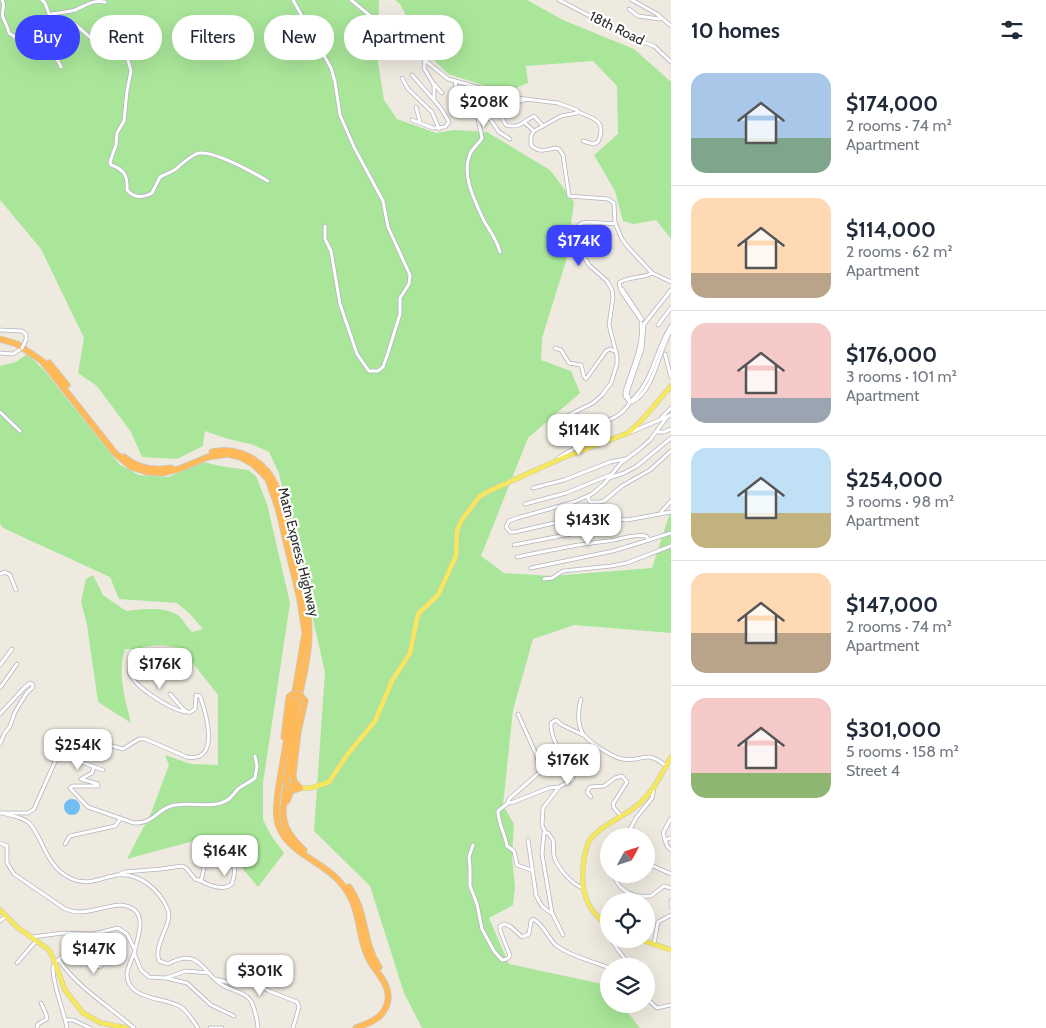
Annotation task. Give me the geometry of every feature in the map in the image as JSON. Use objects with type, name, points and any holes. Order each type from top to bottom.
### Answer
[{"type":"highway","name":"Matn Express Highway","points":[[0,337],[19,341],[44,358],[120,454],[136,465],[150,469],[168,468],[205,454],[222,450],[247,455],[266,470],[273,480],[308,615],[308,647],[296,714],[283,811],[284,824],[291,838]]},
{"type":"highway","name":"Matn Express Highway","points":[[0,337],[27,349],[42,361],[115,453],[131,467],[162,474],[208,457],[228,454],[246,460],[264,474],[271,486],[304,623],[304,642],[276,806],[277,818],[280,830],[290,844],[335,876],[349,894],[358,914],[366,953],[388,991],[387,1004],[381,1015],[373,1022],[356,1028]]},
{"type":"highway","points":[[284,758],[283,746],[289,697],[292,694],[297,694],[303,697],[305,701],[298,732],[293,776],[296,788]]},
{"type":"highway","points":[[296,714],[298,732]]},
{"type":"highway","points":[[290,724],[291,733],[285,779],[288,785],[296,788]]},
{"type":"highway","points":[[296,788],[289,794],[286,806],[286,820],[291,838],[339,876],[352,891],[360,908],[370,950],[388,980],[392,994],[390,1006],[385,1016],[376,1024],[366,1028]]},
{"type":"main road","points":[[296,788],[311,788],[329,782],[347,755],[375,721],[392,681],[410,653],[418,614],[433,601],[439,592],[456,556],[457,531],[466,513],[484,494],[556,461],[628,433],[671,386]]},
{"type":"main road","points":[[600,918],[591,909],[582,888],[584,860],[588,843],[597,832],[639,804],[654,788],[671,757]]},
{"type":"main road","points":[[0,910],[17,927],[49,950],[57,961],[65,990],[79,1008],[98,1022],[119,1028],[127,1028]]},
{"type":"main road","points":[[655,944],[671,950]]},
{"type":"street","points":[[2,0],[4,6],[3,15],[8,26],[8,33],[21,41],[54,53],[61,67]]},
{"type":"street","points":[[42,0],[46,4],[47,12],[76,25],[99,45],[111,46],[128,60],[131,71],[126,91],[124,121],[115,138],[116,145],[110,162],[120,168],[126,176],[127,190],[130,193],[136,196],[146,196],[152,193],[160,177],[176,170],[187,159],[198,153],[204,153],[234,163],[268,181]]},
{"type":"street","points":[[51,14],[76,10],[84,4],[98,0],[105,2]]},
{"type":"street","points":[[293,0],[331,68],[340,115],[354,147],[381,197],[388,227],[410,275],[408,284],[400,298],[400,314],[387,356],[383,367],[378,372],[370,371],[366,368],[353,343],[340,304],[325,226]]},
{"type":"street","points":[[351,0],[369,15]]},
{"type":"street","name":"18th Road","points":[[559,0],[632,38],[654,46],[671,62]]},
{"type":"street","points":[[632,0],[671,26]]},
{"type":"street","points":[[629,9],[638,16],[658,18],[665,21]]},
{"type":"street","points":[[424,60],[424,68],[442,94]]},
{"type":"street","points":[[425,60],[444,76],[455,81],[509,96],[558,103],[576,109],[578,112],[598,121],[601,125],[602,131],[598,142],[593,144],[583,141]]},
{"type":"street","points":[[412,75],[434,100],[449,122],[445,127],[439,129],[412,120]]},
{"type":"street","points":[[402,78],[408,88],[434,115],[439,129]]},
{"type":"street","points":[[455,81],[456,87],[478,110]]},
{"type":"street","points":[[433,83],[434,100]]},
{"type":"street","points":[[509,96],[498,100],[484,110],[499,132],[510,139]]},
{"type":"street","points":[[509,96],[513,104]]},
{"type":"street","points":[[516,97],[513,104],[503,115],[502,119],[505,124],[512,126],[525,124],[530,117],[534,116],[543,126]]},
{"type":"street","points":[[498,100],[486,98],[478,110],[477,117],[482,138],[469,156],[469,181],[483,219],[495,239],[500,252]]},
{"type":"street","points":[[513,104],[528,99]]},
{"type":"street","points":[[416,107],[420,122]]},
{"type":"street","points":[[578,112],[573,115],[561,116],[534,131],[530,143],[534,148],[542,151],[557,148],[562,153],[568,196],[612,201],[615,223],[628,247],[652,273],[671,282]]},
{"type":"street","points":[[525,124],[534,131]]},
{"type":"street","points":[[615,223],[590,221],[584,223],[577,228],[573,239],[589,265],[607,281],[612,290],[613,297],[609,325],[617,356],[617,364],[613,378],[606,390],[597,400],[569,415],[556,426],[553,433],[556,438],[560,439],[580,429],[603,423],[616,416],[628,406],[651,377],[671,330]]},
{"type":"street","points":[[631,401],[625,396],[625,392],[634,371],[643,322],[619,283],[623,280],[640,278],[652,273]]},
{"type":"street","points":[[643,322],[671,290]]},
{"type":"street","points":[[658,326],[671,308]]},
{"type":"street","points":[[651,377],[662,341],[671,326]]},
{"type":"street","points":[[0,330],[22,331],[26,334],[26,340],[22,348],[13,354],[0,352]]},
{"type":"street","points":[[555,348],[561,350],[569,363],[581,365],[586,379],[606,351],[610,349],[615,351]]},
{"type":"street","points":[[665,354],[671,377]]},
{"type":"street","points":[[659,420],[671,408]]},
{"type":"street","points":[[0,412],[20,431]]},
{"type":"street","points":[[628,433],[669,416]]},
{"type":"street","points":[[669,416],[657,432],[641,448],[626,459],[591,494],[574,502],[517,518],[507,524],[507,529],[516,532],[576,518],[601,517],[627,520],[671,512]]},
{"type":"street","points":[[556,461],[597,433],[603,423]]},
{"type":"street","points":[[657,432],[666,432],[671,429]]},
{"type":"street","points":[[525,504],[573,491],[624,473],[637,466],[671,438]]},
{"type":"street","points":[[591,494],[588,498],[590,502],[604,501],[622,486],[650,470],[671,451]]},
{"type":"street","points":[[533,488],[564,480],[610,462],[626,459]]},
{"type":"street","points":[[661,513],[671,500]]},
{"type":"street","points":[[514,545],[576,533],[589,528],[601,517]]},
{"type":"street","points":[[531,568],[613,551],[671,533]]},
{"type":"street","points":[[517,557],[634,535],[646,536],[649,540]]},
{"type":"street","points":[[544,578],[552,578],[562,571],[627,563],[671,546]]},
{"type":"street","points":[[0,574],[5,572],[10,575],[16,590]]},
{"type":"street","points":[[0,665],[12,649]]},
{"type":"street","points":[[0,688],[17,664]]},
{"type":"street","points":[[2,813],[28,813],[34,810],[64,743],[70,739],[80,737],[123,748],[140,739],[145,739],[187,757],[200,756],[207,750],[209,740],[206,718],[199,694],[196,695],[194,712],[189,713],[178,710],[142,688],[130,674],[131,668],[148,666]]},
{"type":"street","points":[[0,714],[24,688],[32,684],[33,687],[16,710],[0,744]]},
{"type":"street","points":[[170,694],[185,712]]},
{"type":"street","points":[[581,699],[579,718],[584,736]]},
{"type":"street","points":[[518,714],[536,754],[541,771],[498,811],[498,818],[507,846],[514,850],[516,864],[531,870]]},
{"type":"street","points":[[582,888],[575,885],[560,866],[553,854],[554,840],[543,830],[542,825],[543,808],[559,787],[572,780],[574,774],[558,748],[553,737],[550,722],[556,720],[562,726],[584,736],[617,758],[630,760],[654,757],[666,766]]},
{"type":"street","points":[[59,754],[103,770]]},
{"type":"street","points":[[94,767],[92,773],[81,779],[98,784],[98,786],[72,786],[70,788],[86,806],[134,823],[148,822],[169,807],[183,804],[214,804],[227,800],[234,796],[238,789],[255,778],[257,766],[255,756]]},
{"type":"street","points":[[591,797],[587,792],[590,787],[604,786],[615,778],[622,776],[627,782],[613,804],[621,816]]},
{"type":"street","points":[[508,803],[518,801],[554,786],[559,787]]},
{"type":"street","points":[[631,827],[652,798],[654,788]]},
{"type":"street","points":[[2,813],[30,823],[52,862],[61,872],[80,881],[90,882],[120,875],[125,872],[161,870],[182,866],[186,868],[193,878],[201,881],[224,888],[232,884],[235,865],[231,853],[226,846],[216,843],[208,850],[201,881]]},
{"type":"street","points":[[65,844],[70,836],[115,826],[121,818]]},
{"type":"street","points":[[671,818],[663,832],[671,850]]},
{"type":"street","points":[[545,832],[543,834],[542,854],[552,914],[563,936]]},
{"type":"street","points":[[665,840],[671,838]]},
{"type":"street","points":[[528,840],[531,870],[538,901],[552,914]]},
{"type":"street","points":[[0,842],[7,846],[7,863],[14,874],[65,909],[71,912],[81,912],[121,905],[134,910],[139,916],[141,924],[135,951],[127,974],[130,984],[137,992],[146,996],[180,1006],[187,1012],[197,1027],[204,1028]]},
{"type":"street","points":[[473,845],[469,857],[470,886],[477,904],[480,926],[494,951],[502,960],[508,959],[510,956],[500,926],[508,925],[522,938],[529,934],[531,921],[533,920],[538,922],[558,946],[600,965]]},
{"type":"street","points":[[655,867],[671,874]]},
{"type":"street","points":[[120,875],[133,876],[148,884],[168,910],[168,920],[158,951],[159,961],[166,964],[180,959],[189,959],[201,964],[222,985],[249,999],[254,1009],[258,1028]]},
{"type":"street","points":[[618,883],[622,889],[633,895],[650,896],[664,886],[671,888]]},
{"type":"street","points":[[671,901],[671,906]]},
{"type":"street","points":[[655,938],[658,922],[671,914]]},
{"type":"street","points":[[0,921],[6,916]]},
{"type":"street","points":[[17,963],[34,939],[63,933],[93,934],[118,928],[127,934],[135,951],[138,965],[146,976],[166,978],[187,984],[211,1005],[234,1016]]},
{"type":"street","points":[[67,1028],[53,967],[57,961],[73,952],[78,953],[94,965],[100,967],[105,963],[114,942],[120,942]]},
{"type":"street","points":[[616,948],[624,958]]},
{"type":"street","points":[[57,961],[103,1004],[134,1028]]},
{"type":"street","points":[[166,978],[186,971],[209,973]]},
{"type":"street","points":[[215,979],[233,984],[256,984],[268,991],[297,1002],[300,1007],[293,1028]]},
{"type":"street","points":[[37,1028],[38,1024],[47,1019],[41,1003]]},
{"type":"street","points":[[655,1007],[671,1005]]},
{"type":"street","points":[[66,1020],[73,1020],[90,1028]]},
{"type":"street","points":[[210,1028],[222,1028]]},
{"type":"green space","points":[[0,0],[379,0],[379,15],[344,15],[344,60],[378,60],[384,100],[397,119],[436,133],[455,130],[487,132],[550,170],[574,202],[566,261],[542,338],[541,360],[571,371],[580,393],[528,438],[481,556],[504,573],[551,576],[652,568],[671,510],[671,633],[574,625],[533,639],[513,710],[503,805],[514,824],[512,856],[515,887],[513,905],[489,918],[509,964],[600,984],[600,1013],[628,1013],[640,1028],[422,1028],[404,993],[370,886],[314,831],[325,672],[279,473],[269,452],[251,444],[205,431],[203,446],[177,459],[142,457],[131,432],[97,386],[78,373],[84,338],[41,249],[0,200]]},
{"type":"green space","points":[[395,0],[527,0],[563,20],[634,49],[671,82],[671,239],[656,220],[634,224],[623,221],[615,191],[594,155],[618,134],[617,86],[593,61],[526,66],[528,83],[508,91],[492,88],[448,74],[434,60],[463,60],[463,15],[406,15],[400,4]]},
{"type":"green space","points":[[27,354],[43,369],[120,465],[139,475],[168,477],[204,462],[248,470],[256,476],[267,504],[290,603],[263,783],[263,820],[272,837],[284,853],[258,887],[243,869],[234,847],[212,836],[127,859],[151,813],[169,765],[165,755],[191,764],[218,765],[218,695],[181,648],[157,645],[125,649],[122,677],[131,723],[98,702],[87,625],[81,602],[86,579],[93,575],[103,595],[126,611],[161,609],[179,616],[192,632],[203,629],[177,603],[119,599],[110,577],[3,528],[0,524],[0,366],[16,362]]},
{"type":"water","points":[[69,799],[75,799],[80,804],[78,813],[69,815],[64,810],[64,804]]}]
